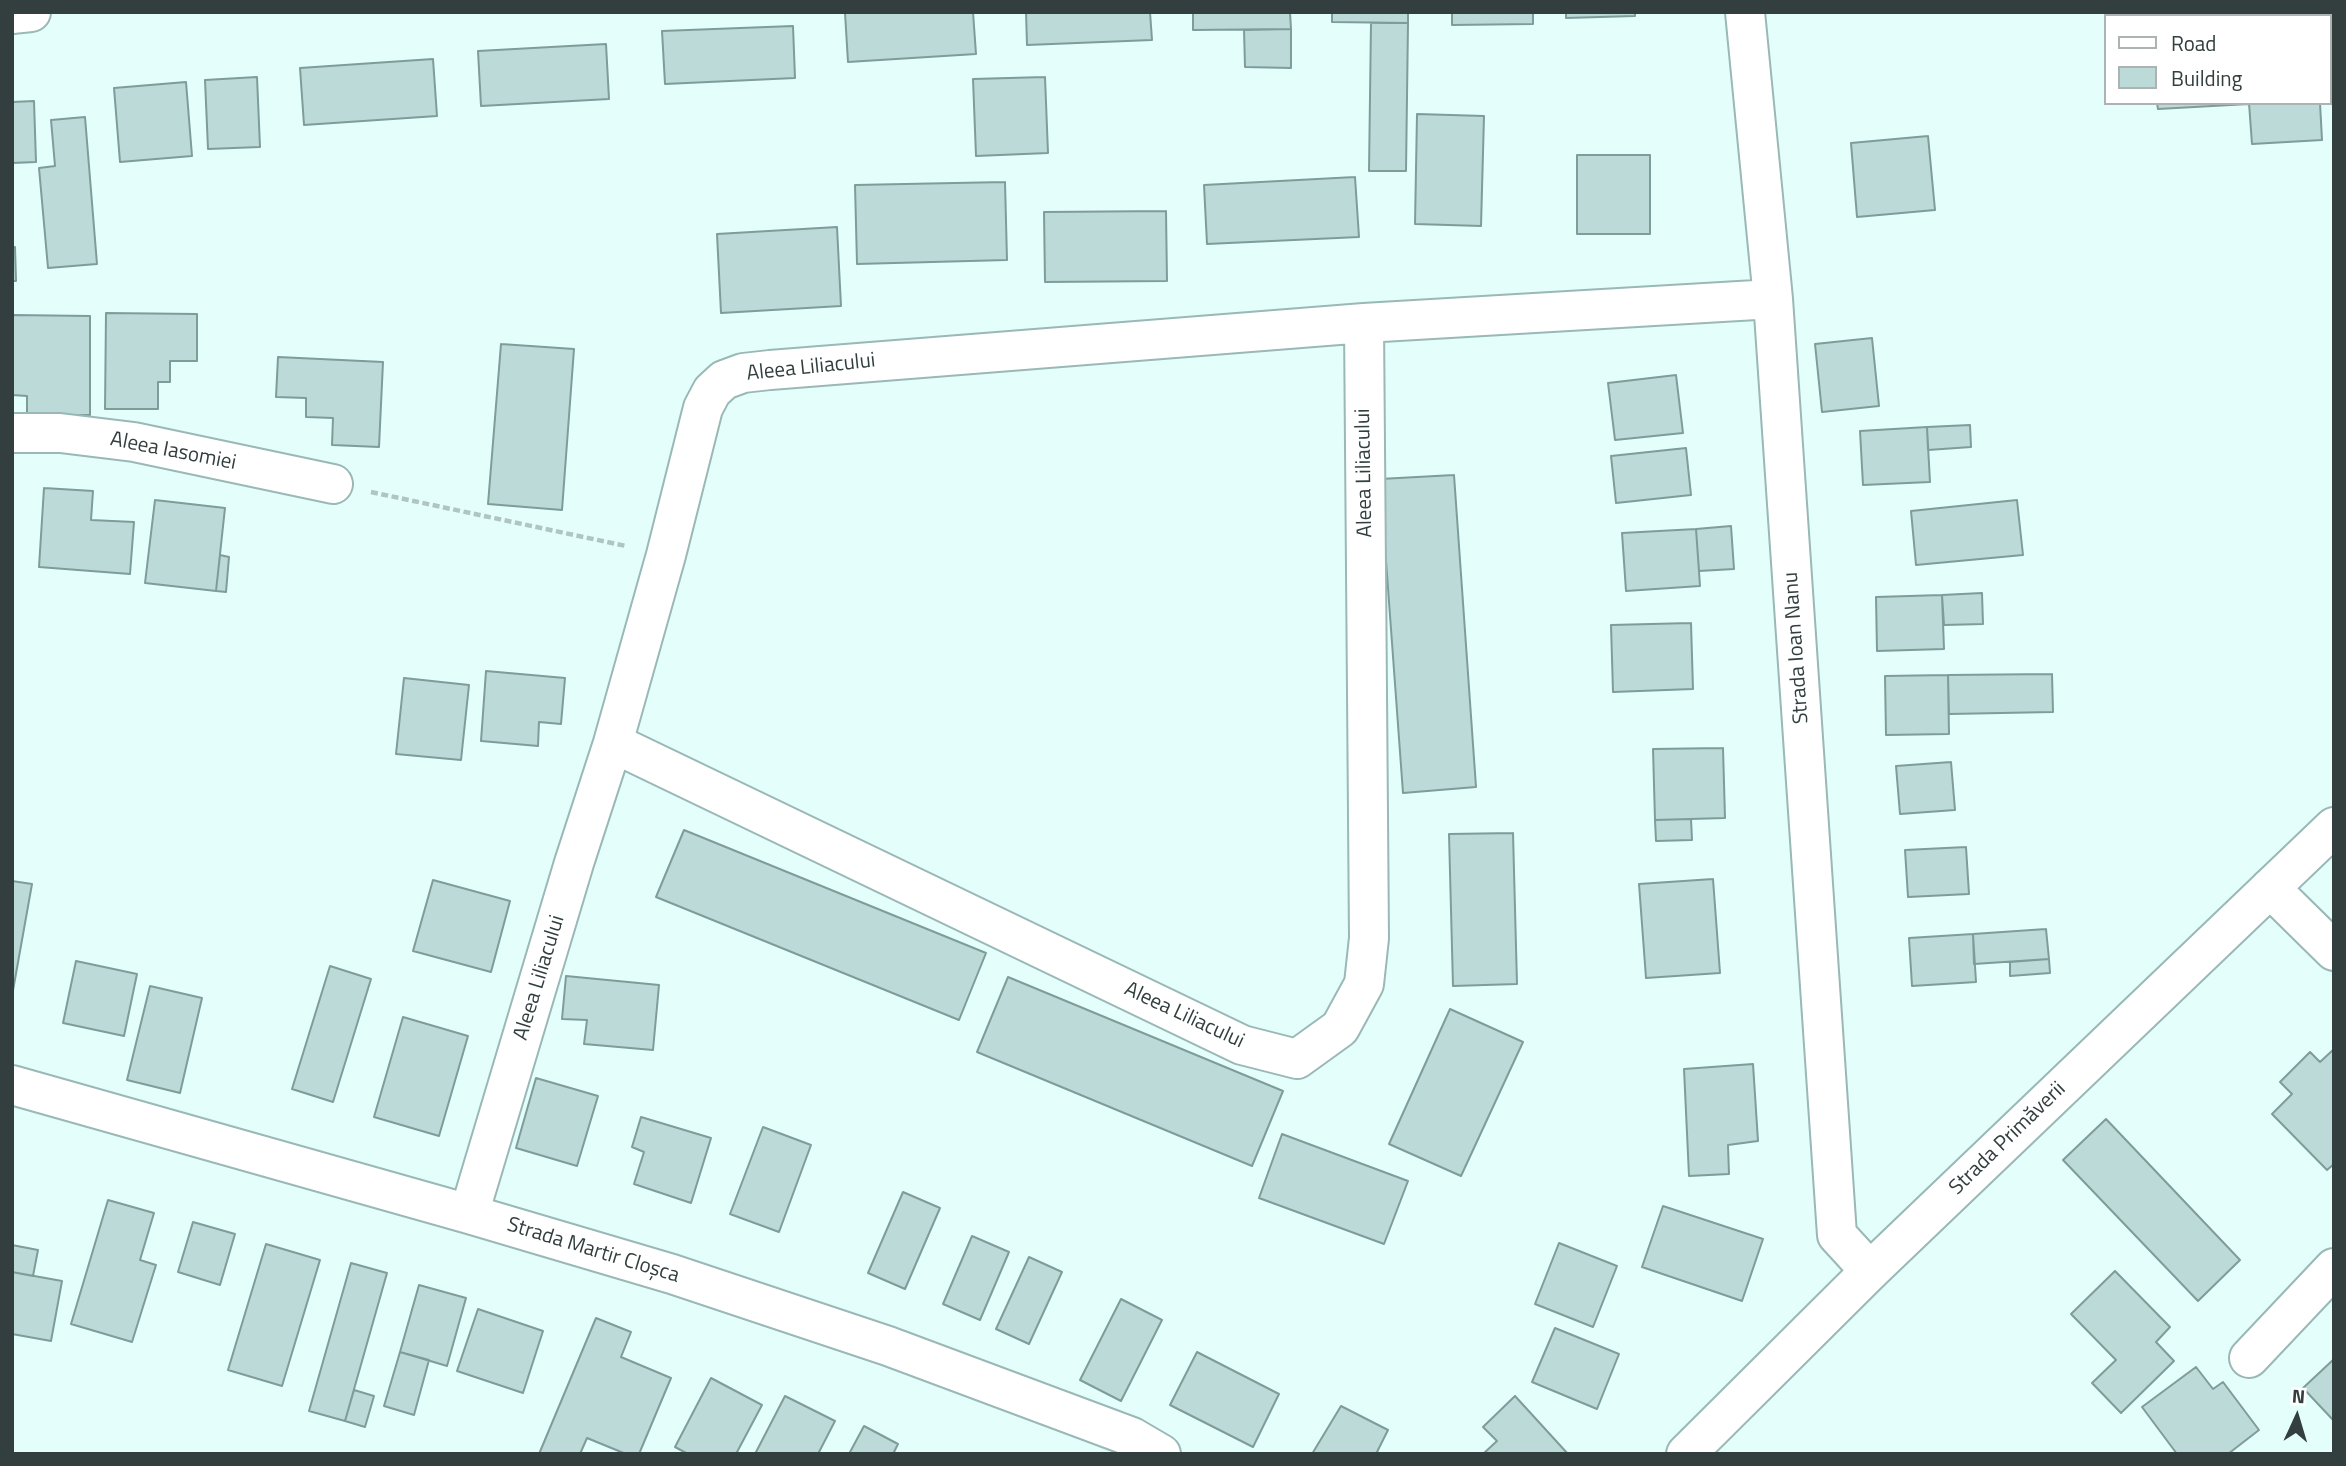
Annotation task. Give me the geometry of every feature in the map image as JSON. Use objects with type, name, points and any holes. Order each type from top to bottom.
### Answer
[{"type":"street","points":[[12,14],[31,12]]},
{"type":"street","name":"Strada Ioan Nanu","points":[[1745,12],[1773,299],[1837,1235],[1870,1271]]},
{"type":"street","name":"Aleea Liliacului","points":[[469,1214],[574,863],[613,743],[666,555],[703,408],[712,391],[724,380],[743,373],[1364,323],[1773,299]]},
{"type":"street","name":"Aleea Liliacului","points":[[613,743],[1242,1045],[1297,1059],[1339,1028],[1364,984],[1369,938],[1364,323]]},
{"type":"street","name":"Aleea Iasomiei","points":[[12,433],[60,433],[134,442],[333,484]]},
{"type":"street","name":"Strada Primăverii","points":[[1686,1454],[1870,1271],[2334,827]]},
{"type":"street","points":[[2270,888],[2334,951]]},
{"type":"street","name":"Strada Martir Cloșca","points":[[12,1085],[671,1274],[888,1346],[1132,1437],[1161,1454]]},
{"type":"street","points":[[2249,1358],[2334,1268]]},
{"type":"path","points":[[333,484],[666,555]]},
{"type":"building","points":[[973,12],[976,54],[848,62],[845,13]]},
{"type":"building","points":[[1026,12],[1150,12],[1152,40],[1027,45]]},
{"type":"building","points":[[1193,12],[1290,12],[1291,29],[1193,30]]},
{"type":"building","points":[[1332,12],[1408,12],[1408,23],[1332,22]]},
{"type":"building","points":[[1452,12],[1533,12],[1533,24],[1452,25]]},
{"type":"building","points":[[1566,12],[1635,12],[1635,16],[1566,18]]},
{"type":"building","points":[[1371,23],[1408,23],[1406,171],[1369,171]]},
{"type":"building","points":[[793,26],[795,78],[665,84],[662,31]]},
{"type":"building","points":[[1291,29],[1291,68],[1245,67],[1244,30]]},
{"type":"building","points":[[606,44],[609,99],[481,106],[478,51]]},
{"type":"building","points":[[2332,45],[2334,45],[2333,107]]},
{"type":"building","points":[[433,59],[437,116],[304,125],[300,68]]},
{"type":"building","points":[[257,77],[260,147],[208,149],[205,80]]},
{"type":"building","points":[[1045,77],[1048,153],[976,156],[973,79]]},
{"type":"building","points":[[186,82],[192,156],[120,162],[114,88]]},
{"type":"building","points":[[34,101],[36,162],[12,163],[12,102]]},
{"type":"building","points":[[2157,105],[2231,105],[2158,109]]},
{"type":"building","points":[[2249,105],[2320,105],[2322,140],[2252,144]]},
{"type":"building","points":[[1417,114],[1484,116],[1481,226],[1415,224]]},
{"type":"building","points":[[85,117],[97,264],[48,268],[39,168],[55,166],[51,120]]},
{"type":"building","points":[[1928,136],[1935,210],[1857,217],[1851,143]]},
{"type":"building","points":[[1577,155],[1650,155],[1650,234],[1577,234]]},
{"type":"building","points":[[1355,177],[1359,237],[1207,244],[1204,185]]},
{"type":"building","points":[[1005,182],[1007,260],[857,264],[855,185]]},
{"type":"building","points":[[1166,211],[1167,281],[1045,282],[1044,212]]},
{"type":"building","points":[[837,227],[841,306],[721,313],[717,234]]},
{"type":"building","points":[[12,247],[15,247],[16,281],[12,281]]},
{"type":"building","points":[[106,313],[197,314],[197,361],[170,361],[170,382],[158,382],[158,409],[105,409]]},
{"type":"building","points":[[12,315],[90,316],[90,415],[27,415],[27,396],[12,395]]},
{"type":"building","points":[[1872,338],[1879,406],[1822,412],[1815,344]]},
{"type":"building","points":[[501,344],[574,349],[562,510],[488,504]]},
{"type":"building","points":[[278,357],[383,362],[379,447],[332,445],[333,418],[306,417],[306,398],[276,397]]},
{"type":"building","points":[[1676,375],[1683,433],[1615,440],[1608,383]]},
{"type":"building","points":[[1970,425],[1971,447],[1928,450],[1927,427]]},
{"type":"building","points":[[1927,427],[1930,482],[1863,485],[1860,431]]},
{"type":"building","points":[[1686,448],[1691,495],[1616,503],[1611,456]]},
{"type":"building","points":[[1454,475],[1476,787],[1403,793],[1380,479]]},
{"type":"building","points":[[44,488],[93,491],[91,520],[134,522],[130,574],[39,567]]},
{"type":"building","points":[[155,500],[225,508],[216,591],[145,583]]},
{"type":"building","points":[[2017,500],[2023,555],[1916,565],[1911,511]]},
{"type":"building","points":[[1731,526],[1734,569],[1699,571],[1696,529]]},
{"type":"building","points":[[1696,529],[1700,586],[1626,591],[1622,533]]},
{"type":"building","points":[[220,555],[229,557],[226,592],[216,591]]},
{"type":"building","points":[[1982,593],[1983,624],[1944,625],[1942,595]]},
{"type":"building","points":[[1942,595],[1944,649],[1877,651],[1876,597]]},
{"type":"building","points":[[1691,623],[1693,689],[1613,692],[1611,625]]},
{"type":"building","points":[[486,671],[565,678],[561,724],[539,722],[538,746],[481,741]]},
{"type":"building","points":[[2052,674],[2053,712],[1949,714],[1948,675]]},
{"type":"building","points":[[1948,675],[1949,734],[1886,735],[1885,676]]},
{"type":"building","points":[[404,678],[469,685],[461,760],[396,754]]},
{"type":"building","points":[[1723,748],[1725,818],[1655,820],[1653,749]]},
{"type":"building","points":[[1951,762],[1955,810],[1900,814],[1896,766]]},
{"type":"building","points":[[1691,819],[1692,840],[1656,841],[1655,820]]},
{"type":"building","points":[[684,830],[986,953],[959,1020],[656,897]]},
{"type":"building","points":[[1513,833],[1517,984],[1453,986],[1449,834]]},
{"type":"building","points":[[1966,847],[1969,894],[1908,897],[1905,850]]},
{"type":"building","points":[[1713,879],[1720,973],[1646,978],[1639,884]]},
{"type":"building","points":[[433,880],[510,901],[491,972],[413,951]]},
{"type":"building","points":[[12,881],[32,884],[12,996]]},
{"type":"building","points":[[2046,929],[2049,959],[1974,964],[1973,934]]},
{"type":"building","points":[[1973,934],[1976,982],[1912,986],[1909,938]]},
{"type":"building","points":[[2049,959],[2050,973],[2010,976],[2010,962]]},
{"type":"building","points":[[76,961],[137,974],[124,1036],[63,1023]]},
{"type":"building","points":[[330,966],[371,979],[333,1102],[292,1089]]},
{"type":"building","points":[[566,976],[659,985],[653,1050],[584,1044],[587,1020],[562,1019]]},
{"type":"building","points":[[1008,977],[1283,1091],[1252,1166],[977,1052]]},
{"type":"building","points":[[150,986],[202,998],[180,1093],[127,1080]]},
{"type":"building","points":[[1450,1009],[1523,1042],[1461,1176],[1389,1144]]},
{"type":"building","points":[[403,1017],[468,1036],[439,1136],[374,1117]]},
{"type":"building","points":[[2334,1049],[2334,1164],[2327,1170],[2272,1114],[2292,1094],[2280,1082],[2310,1052],[2320,1062]]},
{"type":"building","points":[[1753,1064],[1758,1141],[1728,1145],[1729,1174],[1689,1176],[1684,1069]]},
{"type":"building","points":[[536,1078],[598,1096],[577,1166],[516,1148]]},
{"type":"building","points":[[641,1117],[711,1138],[691,1203],[634,1184],[644,1152],[632,1147]]},
{"type":"building","points":[[2106,1119],[2240,1260],[2198,1301],[2063,1160]]},
{"type":"building","points":[[763,1127],[811,1145],[779,1232],[730,1214]]},
{"type":"building","points":[[1282,1134],[1408,1181],[1384,1244],[1259,1198]]},
{"type":"building","points":[[903,1192],[940,1208],[905,1289],[868,1273]]},
{"type":"building","points":[[108,1200],[154,1213],[140,1260],[156,1265],[132,1342],[71,1324]]},
{"type":"building","points":[[1663,1206],[1763,1239],[1742,1301],[1642,1267]]},
{"type":"building","points":[[193,1222],[235,1234],[220,1285],[178,1272]]},
{"type":"building","points":[[972,1236],[1009,1252],[980,1320],[943,1304]]},
{"type":"building","points":[[1559,1243],[1617,1266],[1593,1327],[1535,1304]]},
{"type":"building","points":[[266,1244],[320,1260],[282,1386],[228,1370]]},
{"type":"building","points":[[12,1245],[38,1250],[33,1276],[12,1272]]},
{"type":"building","points":[[1029,1257],[1062,1272],[1029,1344],[996,1329]]},
{"type":"building","points":[[351,1263],[387,1273],[345,1421],[309,1411]]},
{"type":"building","points":[[2115,1271],[2170,1327],[2156,1342],[2174,1361],[2121,1413],[2092,1383],[2116,1360],[2071,1314]]},
{"type":"building","points":[[12,1272],[62,1281],[51,1341],[12,1334]]},
{"type":"building","points":[[419,1285],[466,1298],[447,1366],[400,1352]]},
{"type":"building","points":[[1121,1299],[1162,1320],[1121,1401],[1080,1380]]},
{"type":"building","points":[[478,1309],[543,1331],[523,1393],[457,1371]]},
{"type":"building","points":[[596,1318],[631,1332],[621,1357],[671,1378],[639,1454],[626,1454],[587,1438],[580,1454],[539,1454]]},
{"type":"building","points":[[1555,1328],[1619,1354],[1597,1409],[1532,1382]]},
{"type":"building","points":[[400,1352],[429,1360],[414,1415],[384,1406]]},
{"type":"building","points":[[1197,1352],[1279,1394],[1253,1447],[1170,1405]]},
{"type":"building","points":[[2334,1359],[2334,1421],[2303,1388]]},
{"type":"building","points":[[2196,1367],[2213,1389],[2223,1382],[2259,1430],[2228,1454],[2177,1454],[2142,1407]]},
{"type":"building","points":[[711,1378],[762,1405],[736,1454],[688,1454],[675,1447]]},
{"type":"building","points":[[354,1390],[374,1396],[365,1427],[345,1421]]},
{"type":"building","points":[[785,1396],[835,1421],[818,1454],[755,1454]]},
{"type":"building","points":[[1515,1396],[1568,1454],[1483,1454],[1497,1441],[1483,1427]]},
{"type":"building","points":[[1341,1406],[1388,1430],[1376,1454],[1312,1454]]},
{"type":"building","points":[[864,1426],[898,1444],[893,1454],[849,1454]]}]
